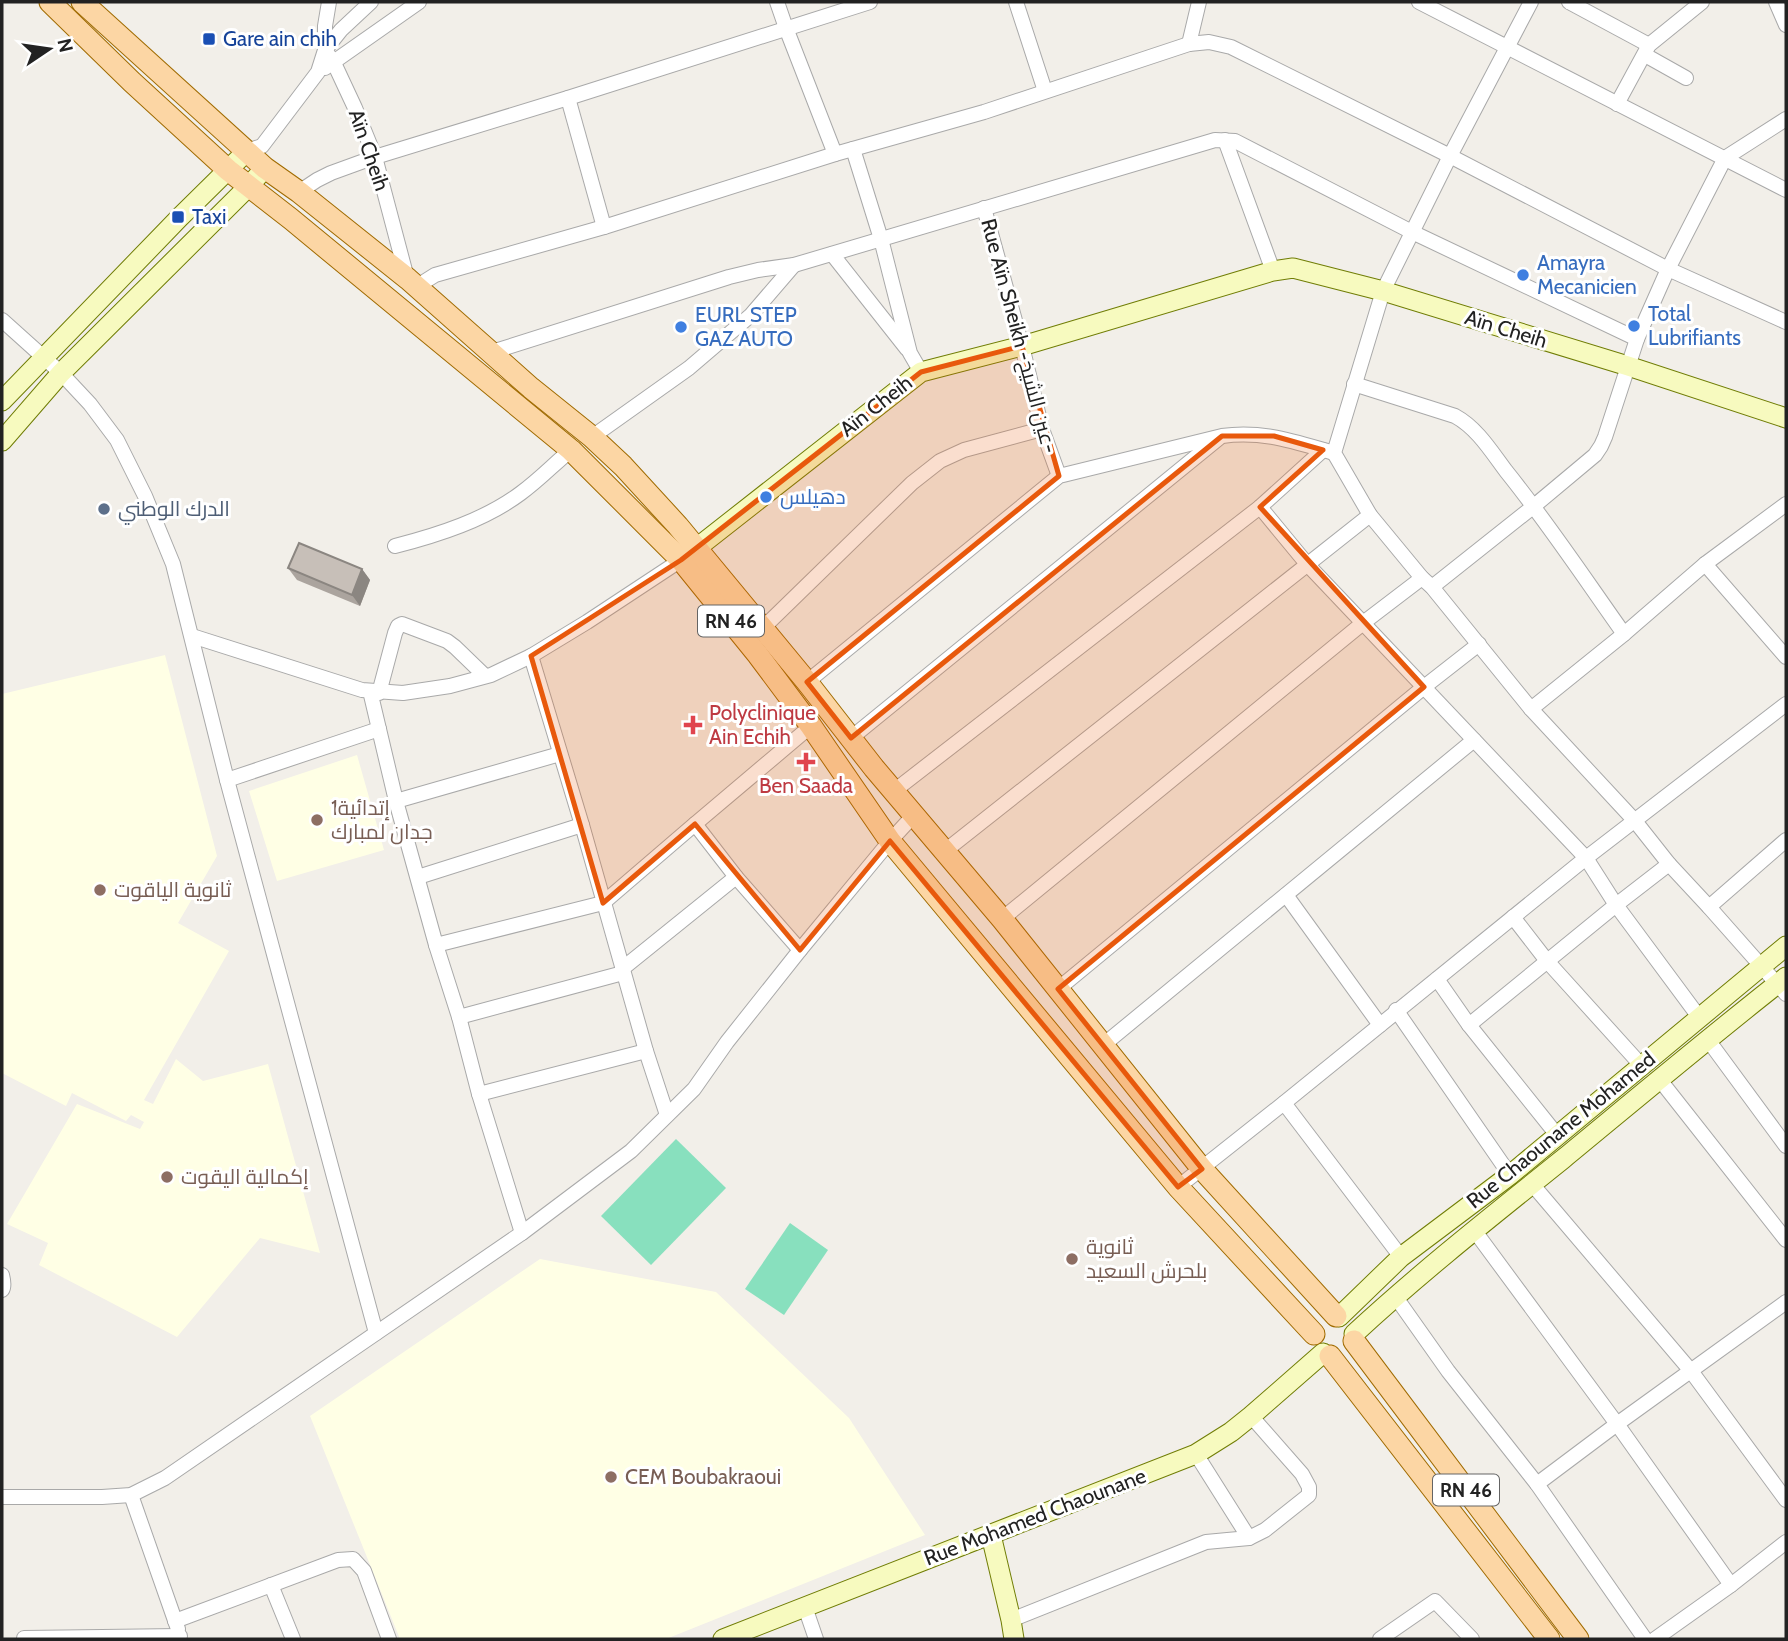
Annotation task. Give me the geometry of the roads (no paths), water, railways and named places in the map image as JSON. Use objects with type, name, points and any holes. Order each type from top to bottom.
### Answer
[{"type":"main road","name":"RN 46","points":[[50,2],[228,170],[571,450],[689,554],[763,628],[874,768],[1002,919],[1202,1169],[1338,1317]]},
{"type":"main road","name":"RN 46","points":[[82,2],[255,149],[265,168],[412,283],[531,388],[592,437],[632,475],[890,841],[1178,1187],[1323,1348],[1549,1639]]},
{"type":"main road","points":[[1338,1317],[1349,1323],[1354,1337],[1346,1353],[1336,1357],[1323,1348],[1316,1328],[1324,1319],[1338,1317]]},
{"type":"main road","name":"RN 46","points":[[1354,1337],[1578,1639]]},
{"type":"street","points":[[318,72],[325,50],[328,2]]},
{"type":"street","points":[[325,50],[341,30],[371,2]]},
{"type":"street","points":[[2,401],[228,170],[255,149],[318,72],[419,2]]},
{"type":"street","points":[[777,2],[835,154]]},
{"type":"street","points":[[299,192],[317,180],[375,157],[870,2]]},
{"type":"street","points":[[1016,2],[1045,92]]},
{"type":"street","points":[[1189,44],[1199,2]]},
{"type":"street","points":[[1419,2],[1786,190]]},
{"type":"street","points":[[894,791],[1328,452],[1354,384],[1383,291],[1531,2]]},
{"type":"street","points":[[1569,2],[1647,50],[1686,78]]},
{"type":"street","points":[[1617,104],[1647,50],[1702,2]]},
{"type":"street","points":[[1776,2],[1786,25]]},
{"type":"street","points":[[412,283],[604,227],[835,154],[984,112],[1189,44],[1209,42],[1231,47],[1668,269],[1786,322]]},
{"type":"street","name":"Aïn Cheih","points":[[325,50],[334,63],[375,157],[412,283]]},
{"type":"street","points":[[568,98],[604,227]]},
{"type":"street","points":[[1002,919],[1363,623],[1427,582],[1534,506],[1595,455],[1601,446],[1637,339],[1668,269],[1725,158],[1786,119]]},
{"type":"street","points":[[492,352],[729,277],[794,265],[1215,140],[1235,141],[1412,232],[1637,339]]},
{"type":"street","points":[[1225,140],[1273,271]]},
{"type":"street","name":"Aïn Cheih","points":[[853,149],[881,239],[910,353],[921,372]]},
{"type":"street","points":[[2,441],[61,373],[265,168]]},
{"type":"street","name":"Rue Aïn Sheikh -عين الشيخ-","points":[[984,208],[1042,429],[1059,476],[1240,433],[1274,436],[1328,452]]},
{"type":"street","points":[[832,254],[910,353]]},
{"type":"street","points":[[592,437],[689,368],[751,315],[794,265]]},
{"type":"street","name":"Aïn Cheih","points":[[689,554],[921,372],[1022,346],[1273,271],[1293,268],[1383,291],[1628,366]]},
{"type":"street","points":[[2,320],[61,373],[90,404],[117,440],[145,496],[173,564],[227,780],[376,1333]]},
{"type":"street","points":[[1628,366],[1786,418]]},
{"type":"street","points":[[1354,384],[1465,421],[1534,506],[1624,634]]},
{"type":"street","points":[[763,628],[912,483],[940,461],[964,450],[1042,429]]},
{"type":"street","points":[[851,738],[1222,436]]},
{"type":"street","points":[[395,546],[432,535],[502,506],[571,450]]},
{"type":"street","points":[[1328,452],[1370,516],[1531,709],[1635,821],[1669,864],[1762,966],[1783,985]]},
{"type":"street","points":[[807,682],[1059,476]]},
{"type":"street","points":[[1260,507],[1307,564],[1586,858],[1616,905],[1699,1017]]},
{"type":"street","points":[[1531,709],[1705,564],[1785,507]]},
{"type":"street","points":[[945,850],[1370,516]]},
{"type":"street","points":[[192,636],[374,692],[403,694],[450,686],[485,676],[531,656],[689,554]]},
{"type":"street","points":[[1705,564],[1786,657]]},
{"type":"street","points":[[485,676],[447,641],[402,624],[395,633],[374,692],[379,729],[396,801],[479,1094],[522,1233]]},
{"type":"street","points":[[1058,989],[1479,644]]},
{"type":"street","points":[[531,656],[667,1115]]},
{"type":"street","points":[[1178,1187],[1586,858],[1785,708]]},
{"type":"street","points":[[436,945],[603,902],[811,726]]},
{"type":"street","points":[[227,780],[379,729]]},
{"type":"street","points":[[1102,1046],[1474,740]]},
{"type":"street","points":[[396,801],[560,754]]},
{"type":"street","points":[[2,1497],[131,1495],[164,1478],[522,1233],[631,1151],[694,1089],[727,1042],[800,950],[914,815]]},
{"type":"street","points":[[695,824],[736,877],[800,950]]},
{"type":"street","points":[[418,877],[582,825]]},
{"type":"street","points":[[1710,907],[1786,840]]},
{"type":"street","points":[[1469,1025],[1669,864]]},
{"type":"street","points":[[459,1017],[623,971],[736,877]]},
{"type":"street","points":[[1286,895],[1380,1025]]},
{"type":"street","points":[[1513,917],[1547,961],[1641,1065]]},
{"type":"street","name":"Rue Chaounane Mohamed","points":[[1338,1317],[1401,1257],[1510,1175],[1786,946]]},
{"type":"street","points":[[1437,979],[1469,1025],[1557,1135]]},
{"type":"street","name":"Rue Chaounane Mohamed","points":[[1354,1337],[1395,1296],[1474,1230],[1707,1040],[1783,985]]},
{"type":"street","points":[[1396,1010],[1510,1175]]},
{"type":"street","points":[[1707,1040],[1786,1146]]},
{"type":"street","points":[[479,1094],[646,1051]]},
{"type":"street","points":[[1660,1080],[1786,1240]]},
{"type":"street","points":[[1284,1103],[1401,1257]]},
{"type":"street","points":[[1532,1184],[1691,1371],[1786,1500]]},
{"type":"street","points":[[1474,1230],[1731,1585]]},
{"type":"street","points":[[2,1275],[2,1290]]},
{"type":"street","points":[[1395,1296],[1448,1371],[1537,1485],[1645,1639]]},
{"type":"street","points":[[1537,1485],[1786,1302]]},
{"type":"street","name":"Rue Mohamed Chaounane","points":[[723,1639],[1196,1454],[1251,1416],[1323,1348]]},
{"type":"street","points":[[990,1535],[1013,1629],[1206,1542],[1249,1538],[1265,1530],[1308,1495],[1309,1487],[1302,1474],[1251,1416]]},
{"type":"street","points":[[1196,1454],[1249,1538]]},
{"type":"street","points":[[24,1638],[181,1638],[131,1495]]},
{"type":"street","points":[[1655,1639],[1786,1542]]},
{"type":"street","points":[[175,1621],[338,1560],[354,1559],[364,1572],[389,1639]]},
{"type":"street","points":[[271,1585],[293,1639]]},
{"type":"street","points":[[1380,1639],[1434,1601],[1472,1639]]},
{"type":"street","points":[[805,1607],[816,1639]]},
{"type":"place","name":"Gare ain chih","points":[[209,39]]},
{"type":"place","name":"Taxi","points":[[178,217]]},
{"type":"place","name":"Amayra Mecanicien","points":[[1523,275]]},
{"type":"place","name":"Total Lubrifiants","points":[[1634,326]]},
{"type":"place","name":"EURL STEP GAZ AUTO","points":[[681,327]]},
{"type":"place","name":"دهيلس","points":[[766,497]]},
{"type":"place","name":"الدرك الوطني","points":[[104,509]]},
{"type":"place","name":"Polyclinique Ain Echih","points":[[693,725]]},
{"type":"place","name":"Ben Saada","points":[[806,762]]},
{"type":"place","name":"1إتدائية جدان لمبارك","points":[[317,820]]},
{"type":"place","name":"ثانوية الياقوت","points":[[100,890]]},
{"type":"place","name":"إكمالية اليقوت","points":[[167,1177]]},
{"type":"place","name":"ثانوية بلحرش السعيد","points":[[1072,1259]]},
{"type":"place","name":"CEM Boubakraoui","points":[[611,1477]]}]
